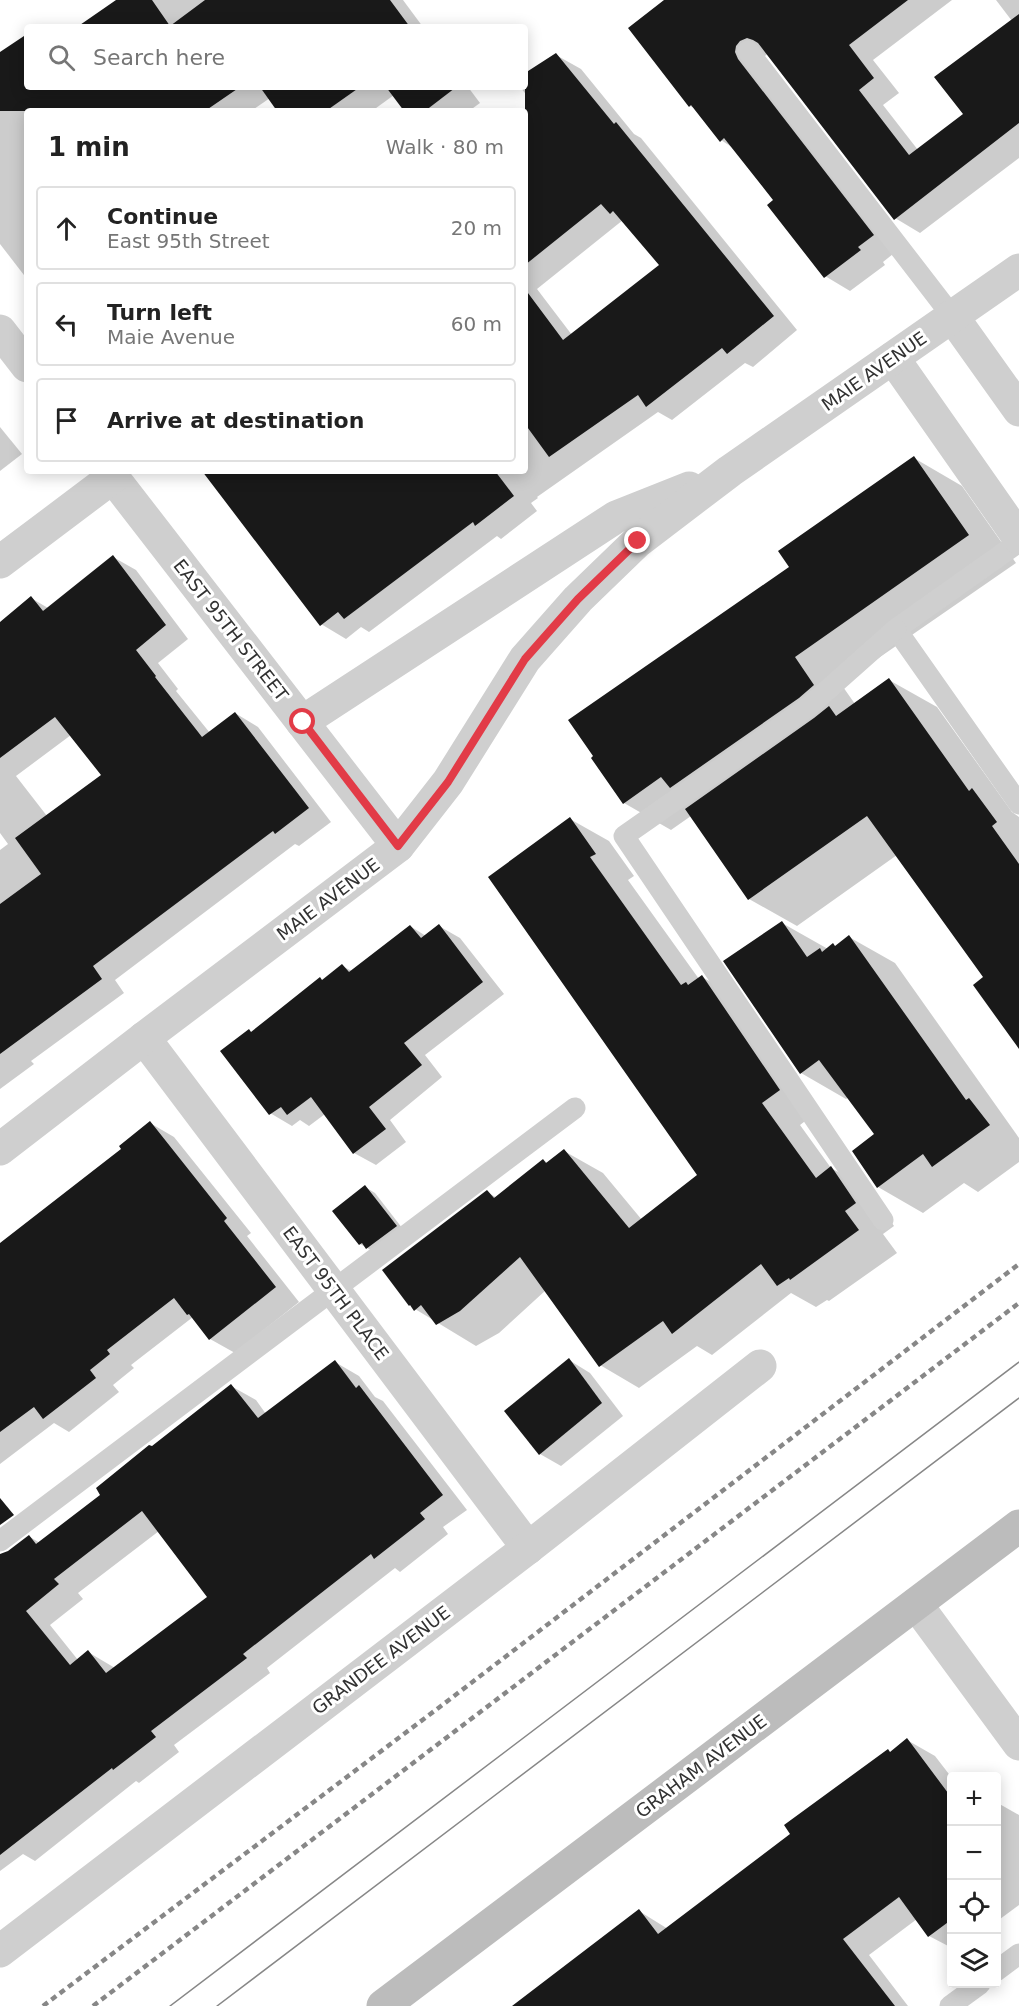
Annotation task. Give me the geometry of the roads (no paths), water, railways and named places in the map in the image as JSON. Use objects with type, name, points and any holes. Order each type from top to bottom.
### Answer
[{"type":"street","name":"MAIE AVENUE","points":[[0,1149],[398,846],[448,782],[525,659],[578,599],[638,541],[730,471],[1019,270]]},
{"type":"street","points":[[952,316],[1019,410]]},
{"type":"street","points":[[0,331],[24,362]]},
{"type":"street","points":[[892,358],[1019,540]]},
{"type":"street","name":"MAIE AVENUE","points":[[303,722],[616,517],[730,471]]},
{"type":"street","points":[[0,562],[111,474]]},
{"type":"street","name":"EAST 95TH STREET","points":[[111,474],[398,846]]},
{"type":"street","name":"EAST 95TH PLACE","points":[[144,1038],[528,1548]]},
{"type":"street","name":"GRANDEE AVENUE","points":[[0,1951],[528,1548],[760,1366]]},
{"type":"street","name":"GRAHAM AVENUE","points":[[383,2006],[1019,1526]]},
{"type":"street","points":[[916,1604],[1019,1744]]},
{"type":"lane","points":[[748,51],[952,316]]},
{"type":"lane","points":[[883,1220],[624,836],[807,708],[896,629],[1019,540]]},
{"type":"lane","points":[[896,629],[1019,804]]},
{"type":"lane","points":[[0,1541],[575,1108]]},
{"type":"lane","points":[[1001,1967],[1019,1954]]},
{"type":"lane","points":[[950,2006],[973,1988]]},
{"type":"tram line","points":[[170,2006],[1019,1362]]},
{"type":"tram line","points":[[217,2006],[1019,1398]]},
{"type":"railway","points":[[43,2006],[441,1706],[1019,1264]]},
{"type":"railway","points":[[93,2006],[1019,1303]]}]
